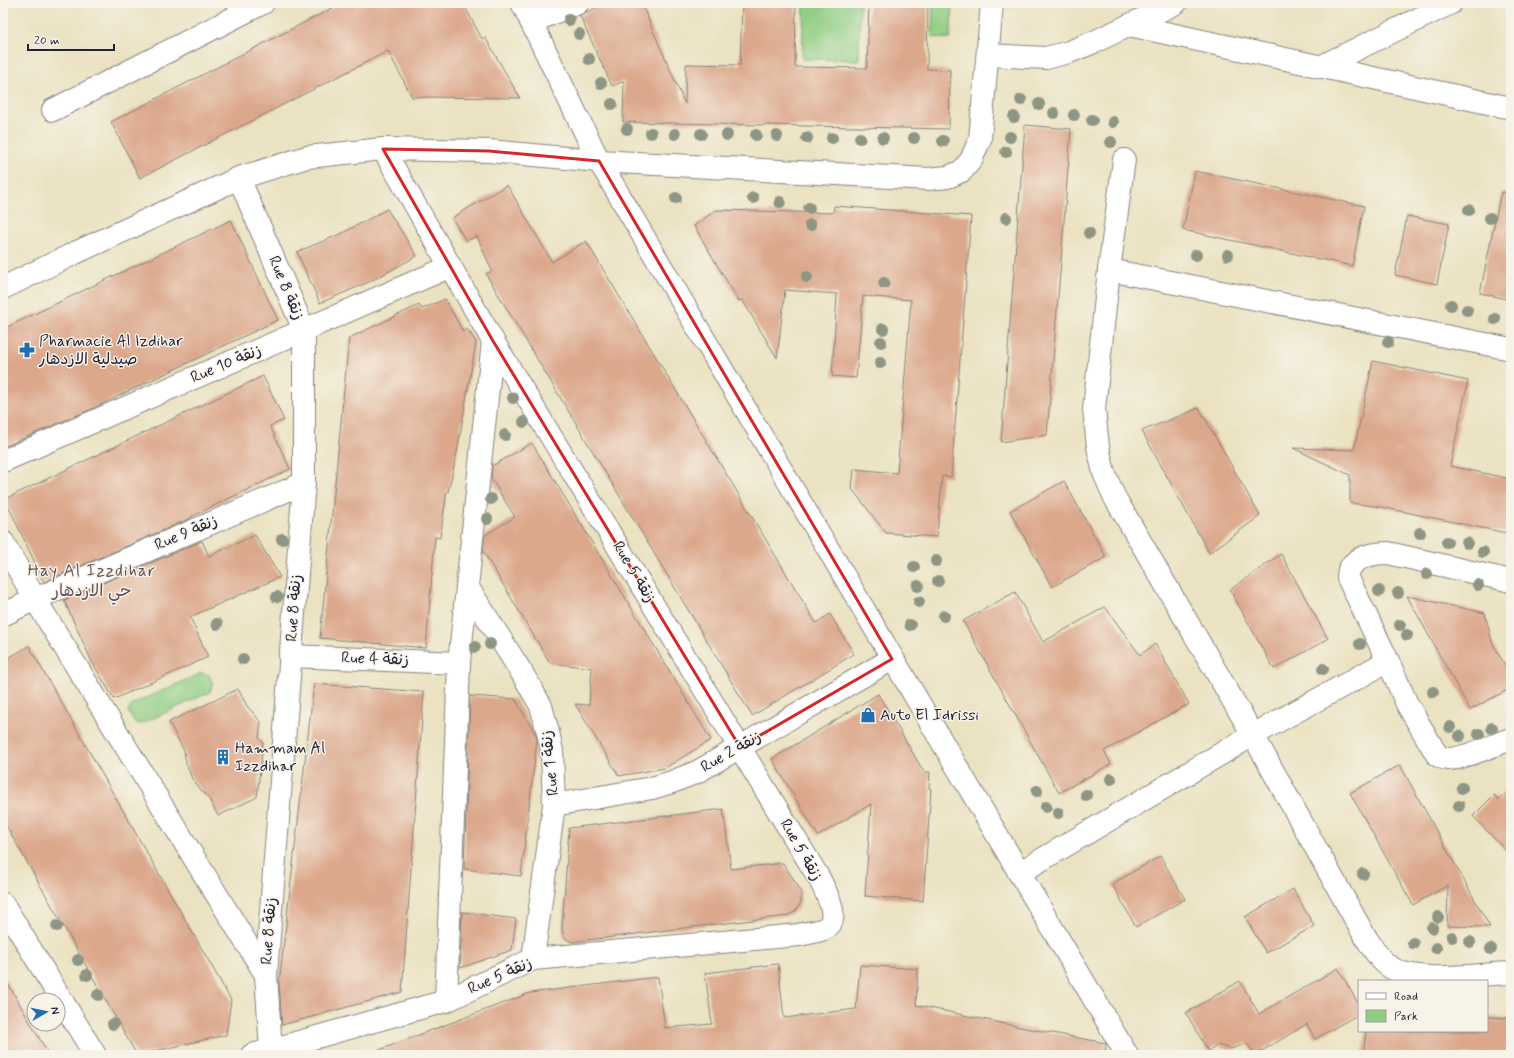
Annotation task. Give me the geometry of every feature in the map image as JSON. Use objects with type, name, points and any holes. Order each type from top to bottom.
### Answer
[{"type":"street","points":[[53,110],[263,3]]},
{"type":"street","points":[[522,3],[599,161],[1127,1055]]},
{"type":"street","points":[[531,22],[578,3]]},
{"type":"street","points":[[3,288],[75,253],[239,178],[307,157],[383,149],[489,151],[599,161],[928,179],[948,177],[962,171],[971,160],[980,139],[992,3]]},
{"type":"street","points":[[988,55],[1046,58],[1069,52],[1176,3]]},
{"type":"street","points":[[1320,67],[1451,3]]},
{"type":"street","points":[[1129,25],[1511,108]]},
{"type":"street","name":"Rue 5 زنقة","points":[[262,1052],[446,1001],[533,959],[799,935],[824,929],[830,924],[833,912],[819,878],[493,341],[449,267],[383,149]]},
{"type":"street","points":[[1124,160],[1109,270],[1094,409],[1098,446],[1104,473],[1115,498],[1253,735],[1363,933],[1377,955],[1388,966],[1398,972],[1409,975],[1427,976],[1511,973]]},
{"type":"street","name":"Rue 8 زنقة","points":[[239,178],[304,330],[304,483],[266,975],[262,1052]]},
{"type":"street","name":"Rue 10 زنقة","points":[[3,461],[449,267]]},
{"type":"street","points":[[1109,270],[1511,349]]},
{"type":"street","points":[[446,1001],[459,662],[493,341]]},
{"type":"street","name":"Rue 9 زنقة","points":[[3,615],[34,599],[304,483]]},
{"type":"street","points":[[3,542],[34,599],[266,975]]},
{"type":"street","points":[[1511,581],[1388,553],[1368,555],[1358,560],[1349,569],[1349,581],[1407,704],[1437,755],[1442,759],[1450,759],[1511,739]]},
{"type":"street","name":"Rue 1 زنقة","points":[[467,586],[541,706],[552,750],[554,805],[533,959]]},
{"type":"street","name":"Rue 4 زنقة","points":[[290,656],[459,662]]},
{"type":"street","name":"Rue 2 زنقة","points":[[554,805],[630,792],[672,782],[697,772],[892,659]]},
{"type":"street","points":[[1019,873],[1253,735],[1388,661]]},
{"type":"street","points":[[3,904],[95,1055]]},
{"type":"highlighted area","points":[[383,149],[489,151],[599,161],[892,659],[740,747],[493,341]]},
{"type":"green space","points":[[804,3],[860,3],[859,60],[802,59]]},
{"type":"green space","points":[[933,3],[953,3],[950,39],[932,37]]},
{"type":"green space","points":[[201,673],[209,675],[213,684],[210,692],[141,724],[134,722],[128,711],[133,704]]},
{"type":"building","points":[[342,3],[463,3],[482,39],[485,37],[520,98],[412,97],[388,51],[140,178],[111,122]]},
{"type":"building","points":[[606,3],[641,3],[685,104],[686,64],[740,65],[742,3],[796,3],[795,67],[867,68],[869,3],[928,3],[927,69],[950,70],[949,129],[623,122],[624,81],[612,86],[580,16]]},
{"type":"building","points":[[1025,125],[1071,129],[1047,435],[1001,442]]},
{"type":"building","points":[[1195,171],[1364,206],[1352,266],[1183,230]]},
{"type":"building","points":[[507,185],[552,262],[586,241],[816,623],[830,614],[854,654],[752,716],[486,274],[492,271],[477,236],[466,241],[452,218]]},
{"type":"building","points":[[1501,192],[1511,193],[1511,300],[1480,293]]},
{"type":"building","points":[[834,206],[971,216],[951,477],[942,476],[937,537],[886,533],[852,489],[854,469],[897,473],[911,300],[863,296],[856,378],[832,376],[837,294],[785,290],[777,358],[743,301],[738,300],[694,226],[716,210],[833,213]]},
{"type":"building","points":[[387,209],[417,256],[369,282],[320,303],[297,252],[343,233]]},
{"type":"building","points":[[1407,216],[1449,224],[1437,284],[1395,275]]},
{"type":"building","points":[[231,220],[278,320],[89,410],[3,447],[3,329]]},
{"type":"building","points":[[445,299],[463,332],[467,329],[476,342],[456,458],[448,492],[447,491],[440,538],[435,537],[426,648],[320,638],[349,338],[419,305],[422,309]]},
{"type":"building","points":[[1373,361],[1468,381],[1450,466],[1511,479],[1511,534],[1381,507],[1350,503],[1350,475],[1293,448],[1354,450]]},
{"type":"building","points":[[263,376],[284,420],[270,426],[290,469],[191,518],[44,582],[5,499]]},
{"type":"building","points":[[1199,408],[1260,516],[1209,553],[1142,431]]},
{"type":"building","points":[[532,443],[711,740],[665,768],[619,776],[575,704],[589,705],[592,668],[550,663],[483,551],[485,535],[515,517],[491,478],[492,466]]},
{"type":"building","points":[[1064,481],[1106,557],[1052,587],[1010,511]]},
{"type":"building","points":[[255,535],[280,577],[190,617],[208,657],[114,699],[92,662],[64,600],[202,541],[209,556]]},
{"type":"building","points":[[1281,554],[1328,639],[1274,669],[1230,590]]},
{"type":"building","points":[[1015,592],[1043,642],[1105,607],[1140,655],[1155,644],[1189,704],[1104,751],[1111,764],[1059,793],[963,621]]},
{"type":"building","points":[[1407,596],[1485,613],[1492,642],[1511,676],[1511,688],[1470,710]]},
{"type":"building","points":[[29,646],[231,1000],[226,1035],[137,1055],[3,820],[3,661]]},
{"type":"building","points":[[314,684],[424,692],[402,992],[282,1025],[279,984]]},
{"type":"building","name":"Hammam Al Izzdihar","points":[[238,689],[247,706],[261,722],[259,738],[263,743],[257,797],[218,816],[209,799],[192,779],[186,763],[184,751],[169,722]]},
{"type":"building","points":[[878,694],[924,772],[930,772],[929,788],[931,789],[923,901],[865,896],[871,804],[818,836],[772,759]]},
{"type":"building","points":[[470,696],[515,699],[536,735],[537,739],[521,876],[464,869]]},
{"type":"building","points":[[1400,765],[1490,927],[1447,926],[1448,885],[1413,905],[1350,793]]},
{"type":"building","points":[[1511,788],[1511,856],[1473,816],[1494,795],[1499,800]]},
{"type":"building","points":[[723,809],[731,869],[783,863],[801,891],[801,902],[796,911],[787,916],[572,942],[564,938],[562,929],[569,828]]},
{"type":"building","points":[[1160,856],[1185,899],[1136,927],[1112,884]]},
{"type":"building","points":[[1293,889],[1314,926],[1266,953],[1245,917]]},
{"type":"building","points":[[462,912],[516,919],[512,950],[460,968]]},
{"type":"building","points":[[778,964],[784,1018],[856,1009],[860,965],[918,969],[916,1005],[1106,1043],[1105,1055],[372,1055],[371,1053],[530,993],[658,977],[665,1028],[712,1024],[705,973]]},
{"type":"building","points":[[1338,968],[1358,1003],[1358,1015],[1315,1039],[1307,1024],[1255,1055],[1247,1043],[1231,1049],[1217,1045],[1208,1051],[1186,1013],[1240,981],[1259,1014]]},
{"type":"building","points":[[3,975],[26,1015],[26,1032],[36,1032],[49,1055],[3,1055]]},
{"type":"building","points":[[1488,1017],[1511,1018],[1511,1055],[1363,1055],[1366,1032],[1488,1032]]},
{"type":"place","name":"Pharmacie Al Izdihar صيدلية الازدهار","points":[[27,350]]},
{"type":"place","name":"Auto El Idrissi","points":[[868,715]]},
{"type":"place","name":"Hammam Al Izzdihar","points":[[223,757]]},
{"type":"district","name":"Hay Al Izzdihar حي الازدهار","points":[[92,581]]}]
